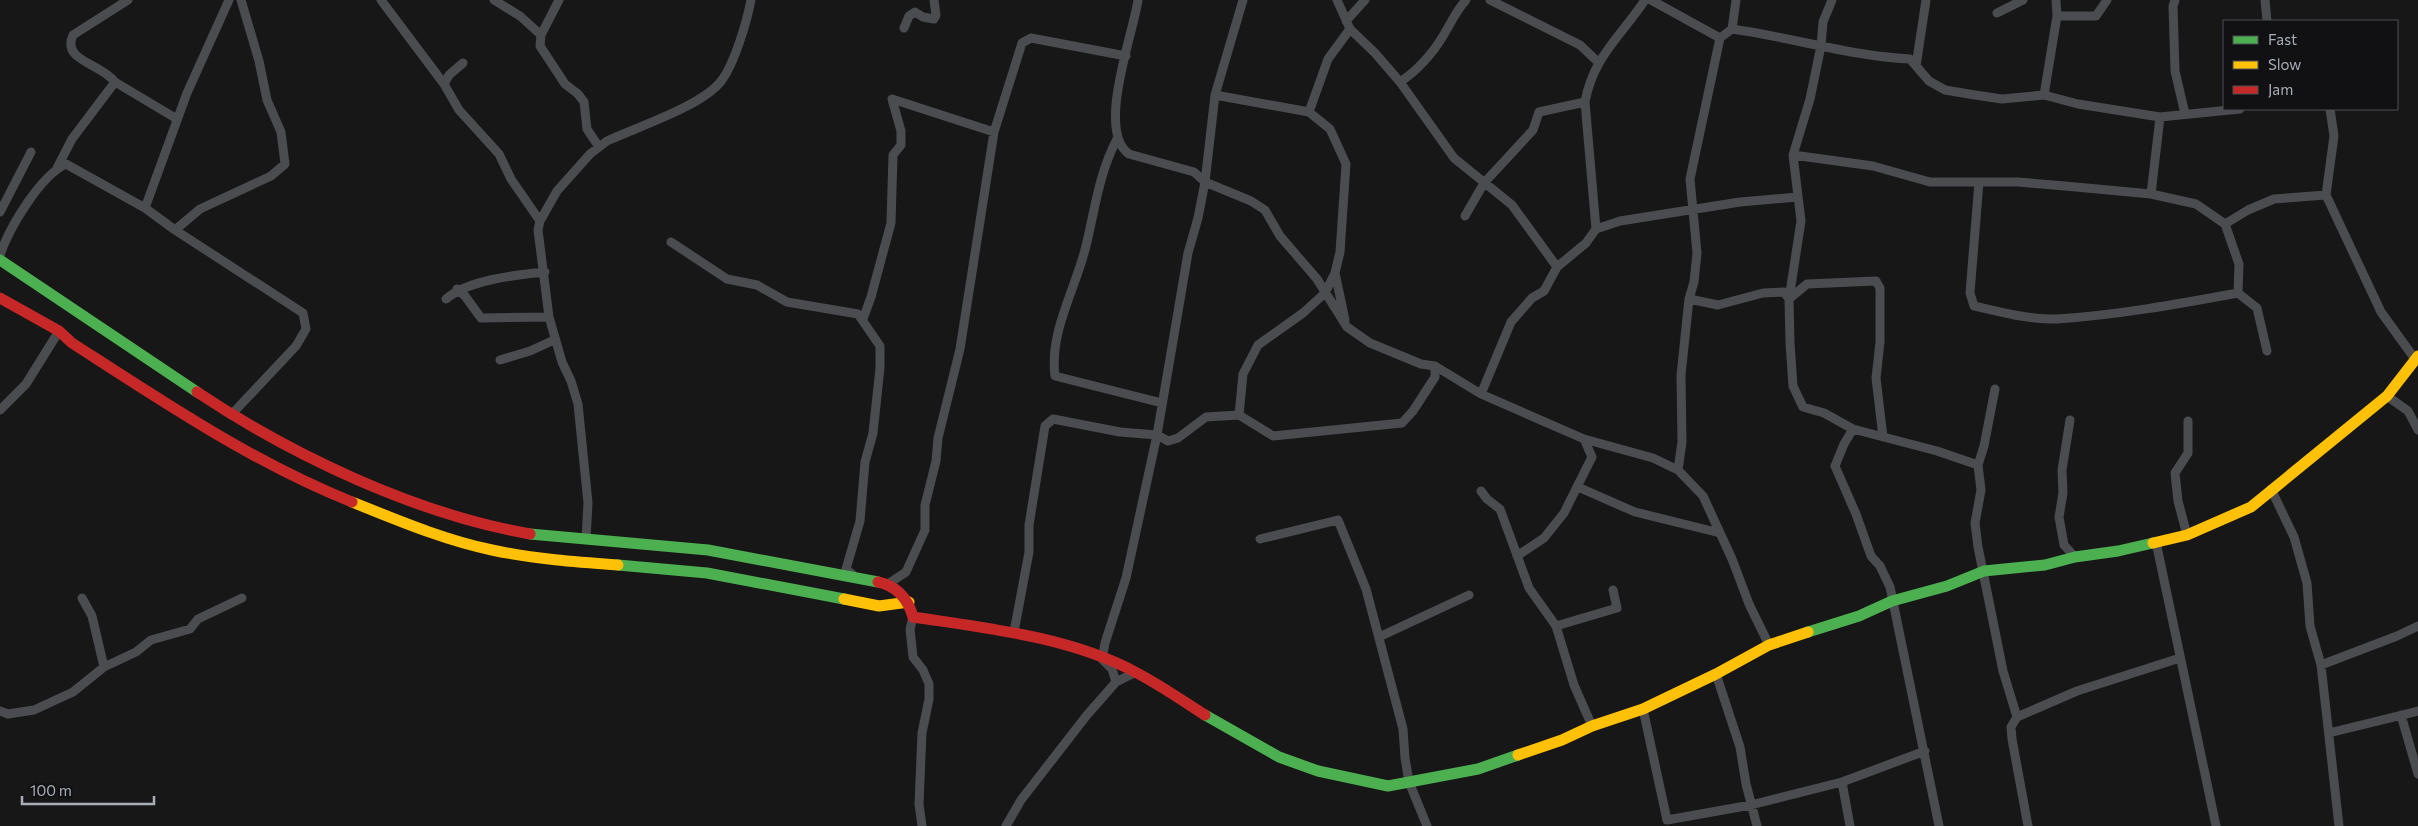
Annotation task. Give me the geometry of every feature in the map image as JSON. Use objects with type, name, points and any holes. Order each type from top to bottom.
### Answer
[{"type":"main road","points":[[0,260],[231,415],[322,465],[428,507],[496,528],[543,536],[708,550],[888,584],[909,602],[913,617],[1014,632],[1079,649],[1136,672],[1215,721],[1279,757],[1318,771],[1388,786],[1478,769],[1562,740],[1592,726],[1643,709],[1716,674],[1768,645],[1858,616],[1892,601],[1947,586],[1984,572],[2045,564],[2075,557],[2118,551],[2187,535],[2251,508],[2271,489],[2316,455],[2387,396],[2416,357]]},
{"type":"main road","points":[[0,298],[59,331],[72,343],[103,363],[208,429],[276,468],[310,485],[420,529],[491,550],[542,559],[706,573],[879,606],[909,602]]},
{"type":"street","points":[[128,0],[73,35],[70,49],[74,55],[110,75],[116,82],[177,119]]},
{"type":"street","points":[[145,208],[177,119],[210,37],[228,0]]},
{"type":"street","points":[[175,230],[200,209],[271,176],[285,164],[281,132],[267,100],[259,61],[241,0]]},
{"type":"street","points":[[381,0],[444,84],[459,110],[498,154],[511,179],[540,221]]},
{"type":"street","points":[[494,0],[520,16],[541,35]]},
{"type":"street","points":[[559,0],[541,35],[540,46],[566,84],[584,102],[587,128],[599,147]]},
{"type":"street","points":[[586,539],[588,503],[578,404],[572,381],[562,362],[549,317],[540,252],[540,221],[557,191],[572,172],[599,147],[607,141],[693,103],[714,88],[728,68],[746,25],[751,0]]},
{"type":"street","points":[[904,28],[909,16],[915,12],[923,17],[934,19],[936,15],[934,0]]},
{"type":"street","points":[[1138,0],[1126,56],[1117,84],[1117,139],[1121,149],[1128,154],[1194,172],[1205,182],[1251,201],[1264,210],[1280,236],[1317,279],[1347,328],[1370,342],[1420,364],[1434,366],[1481,394],[1584,439],[1653,458],[1678,470],[1703,496],[1768,645]]},
{"type":"street","points":[[1116,682],[1112,670],[1102,659],[1105,643],[1126,578],[1157,435],[1188,253],[1198,218],[1205,182],[1215,95],[1243,0]]},
{"type":"street","points":[[1337,0],[1348,25],[1376,53],[1400,82],[1454,158],[1512,205],[1557,267]]},
{"type":"street","points":[[1309,112],[1328,59],[1365,0]]},
{"type":"street","points":[[1400,82],[1431,54],[1444,35],[1455,12],[1466,0]]},
{"type":"street","points":[[1490,0],[1580,45],[1598,62]]},
{"type":"street","points":[[1596,229],[1586,102],[1589,82],[1598,62],[1630,23],[1645,0]]},
{"type":"street","points":[[1651,0],[1720,38]]},
{"type":"street","points":[[1732,29],[1736,0]]},
{"type":"street","points":[[1832,0],[1823,22],[1821,46],[1810,98],[1793,155],[1801,221],[1789,299],[1793,386],[1803,407],[1824,413],[1853,429],[1936,451],[1978,465]]},
{"type":"street","points":[[1916,66],[1926,0]]},
{"type":"street","points":[[1996,14],[2023,0]]},
{"type":"street","points":[[2044,95],[2058,16],[2056,0]]},
{"type":"street","points":[[2058,16],[2096,16],[2106,0]]},
{"type":"street","points":[[2175,0],[2173,6],[2175,71],[2185,114]]},
{"type":"street","points":[[2265,0],[2267,20]]},
{"type":"street","points":[[1678,470],[1682,442],[1681,375],[1689,299],[1694,282],[1697,253],[1690,179],[1720,38],[1732,29],[1778,35],[1821,46],[1880,57],[1910,59],[1929,81],[1945,90],[2002,99],[2044,95],[2078,104],[2160,117],[2229,110]]},
{"type":"street","points":[[888,584],[906,572],[924,530],[925,505],[936,461],[938,438],[960,349],[994,132],[1022,43],[1031,38],[1126,56]]},
{"type":"street","points":[[444,84],[449,75],[463,63]]},
{"type":"street","points":[[0,256],[5,241],[25,208],[57,168],[72,139],[116,82]]},
{"type":"street","points":[[1215,95],[1309,112],[1330,129],[1346,164],[1340,252],[1336,273],[1325,293],[1303,313],[1258,345],[1243,374],[1239,415]]},
{"type":"street","points":[[863,319],[871,297],[891,223],[893,155],[901,144],[901,131],[892,99],[994,132]]},
{"type":"street","points":[[1465,216],[1484,183],[1533,130],[1539,112],[1586,102]]},
{"type":"street","points":[[2330,110],[2334,136],[2326,196],[2381,312],[2416,357]]},
{"type":"street","points":[[2151,194],[2160,117]]},
{"type":"street","points":[[1117,139],[1106,158],[1098,186],[1086,247],[1061,325],[1053,362],[1055,376],[1162,403]]},
{"type":"street","points":[[0,212],[31,152]]},
{"type":"street","points":[[1793,155],[1873,166],[1930,182],[2018,182],[2151,194],[2196,204],[2225,224],[2239,264],[2238,293]]},
{"type":"street","points":[[57,168],[66,164],[145,208],[175,230],[303,313],[306,329],[296,346],[231,415]]},
{"type":"street","points":[[1979,182],[1970,293],[1974,306],[1989,310],[2056,319],[2144,310],[2238,293],[2257,308],[2267,351]]},
{"type":"street","points":[[2225,224],[2248,210],[2274,199],[2326,196]]},
{"type":"street","points":[[1481,394],[1511,322],[1532,298],[1544,291],[1557,267],[1586,243],[1596,229],[1620,221],[1740,202],[1797,197]]},
{"type":"street","points":[[671,242],[727,279],[756,285],[787,302],[858,314],[880,346],[880,368],[873,433],[865,462],[860,521],[846,569],[855,577]]},
{"type":"street","points":[[446,299],[457,289],[489,281],[544,272]]},
{"type":"street","points":[[1336,273],[1347,328]]},
{"type":"street","points":[[1789,299],[1807,284],[1876,281],[1880,288],[1880,342],[1876,378],[1883,437]]},
{"type":"street","points":[[457,289],[465,296],[481,318],[549,317]]},
{"type":"street","points":[[1689,299],[1718,305],[1763,293],[1784,292],[1789,299]]},
{"type":"street","points":[[0,410],[26,384],[59,331]]},
{"type":"street","points":[[500,360],[530,352],[554,340],[556,342]]},
{"type":"street","points":[[1014,632],[1029,552],[1029,525],[1048,421],[1053,419],[1120,432],[1157,435],[1168,441],[1178,438],[1203,418],[1239,415],[1273,436],[1402,423],[1435,377],[1434,366]]},
{"type":"street","points":[[1995,389],[1984,446],[1978,465],[1981,490],[1975,523],[1984,572],[1984,582],[2003,671],[2017,717]]},
{"type":"street","points":[[2387,396],[2408,411],[2418,430]]},
{"type":"street","points":[[2070,420],[2062,470],[2063,492],[2059,517],[2064,545],[2075,557]]},
{"type":"street","points":[[2187,535],[2178,501],[2175,473],[2188,453],[2188,421]]},
{"type":"street","points":[[1853,429],[1844,444],[1835,466],[1856,514],[1871,556],[1880,566],[1890,587],[1939,826]]},
{"type":"street","points":[[1517,556],[1544,538],[1564,512],[1592,457],[1584,439]]},
{"type":"street","points":[[1578,486],[1635,512],[1720,533]]},
{"type":"street","points":[[2271,489],[2289,524],[2307,582],[2310,626],[2321,665],[2339,826]]},
{"type":"street","points":[[1481,491],[1487,499],[1500,509],[1529,588],[1556,626],[1574,685],[1592,726]]},
{"type":"street","points":[[1260,539],[1338,520],[1366,589],[1403,729],[1409,782],[1427,826]]},
{"type":"street","points":[[2156,542],[2216,826]]},
{"type":"street","points":[[1556,626],[1617,608],[1613,590]]},
{"type":"street","points":[[1379,637],[1469,595]]},
{"type":"street","points":[[82,598],[92,616],[104,667]]},
{"type":"street","points":[[0,711],[8,714],[34,710],[73,692],[104,667],[136,652],[151,640],[190,629],[198,619],[242,598]]},
{"type":"street","points":[[913,617],[910,629],[913,657],[923,670],[929,684],[929,699],[922,733],[919,804],[922,826]]},
{"type":"street","points":[[2321,665],[2418,626]]},
{"type":"street","points":[[2028,826],[2012,739],[2011,727],[2017,717],[2077,690],[2180,658]]},
{"type":"street","points":[[1006,826],[1022,800],[1116,682],[1136,672]]},
{"type":"street","points":[[1716,674],[1740,747],[1757,826]]},
{"type":"street","points":[[1643,709],[1667,823],[1751,805],[1842,782],[1924,751]]},
{"type":"street","points":[[2329,733],[2418,711]]},
{"type":"street","points":[[2401,715],[2418,774]]},
{"type":"street","points":[[1842,782],[1850,826]]},
{"type":"traffic: fast","points":[[0,260],[197,392]]},
{"type":"traffic: fast","points":[[530,534],[708,550],[878,582]]},
{"type":"traffic: fast","points":[[1808,632],[1859,616],[1892,601],[1947,586],[1984,571],[2045,565],[2075,557],[2118,551],[2153,543]]},
{"type":"traffic: fast","points":[[618,565],[707,573],[844,599]]},
{"type":"traffic: fast","points":[[1205,715],[1279,757],[1318,771],[1388,786],[1478,769],[1518,755]]},
{"type":"traffic: slow","points":[[2153,543],[2187,535],[2251,507],[2387,396],[2418,356]]},
{"type":"traffic: slow","points":[[352,502],[421,529],[474,546],[539,558],[618,565]]},
{"type":"traffic: slow","points":[[844,599],[879,606],[909,602]]},
{"type":"traffic: slow","points":[[1518,755],[1562,740],[1592,726],[1643,709],[1716,674],[1769,645],[1808,632]]},
{"type":"traffic: jam","points":[[0,298],[59,331],[72,343],[208,429],[279,468],[352,502]]},
{"type":"traffic: jam","points":[[197,392],[234,416],[314,460],[357,479],[443,512],[487,525],[530,534]]},
{"type":"traffic: jam","points":[[878,582],[891,587],[901,594],[908,604],[913,617],[999,630],[1056,642],[1084,651],[1137,673],[1205,715]]}]
